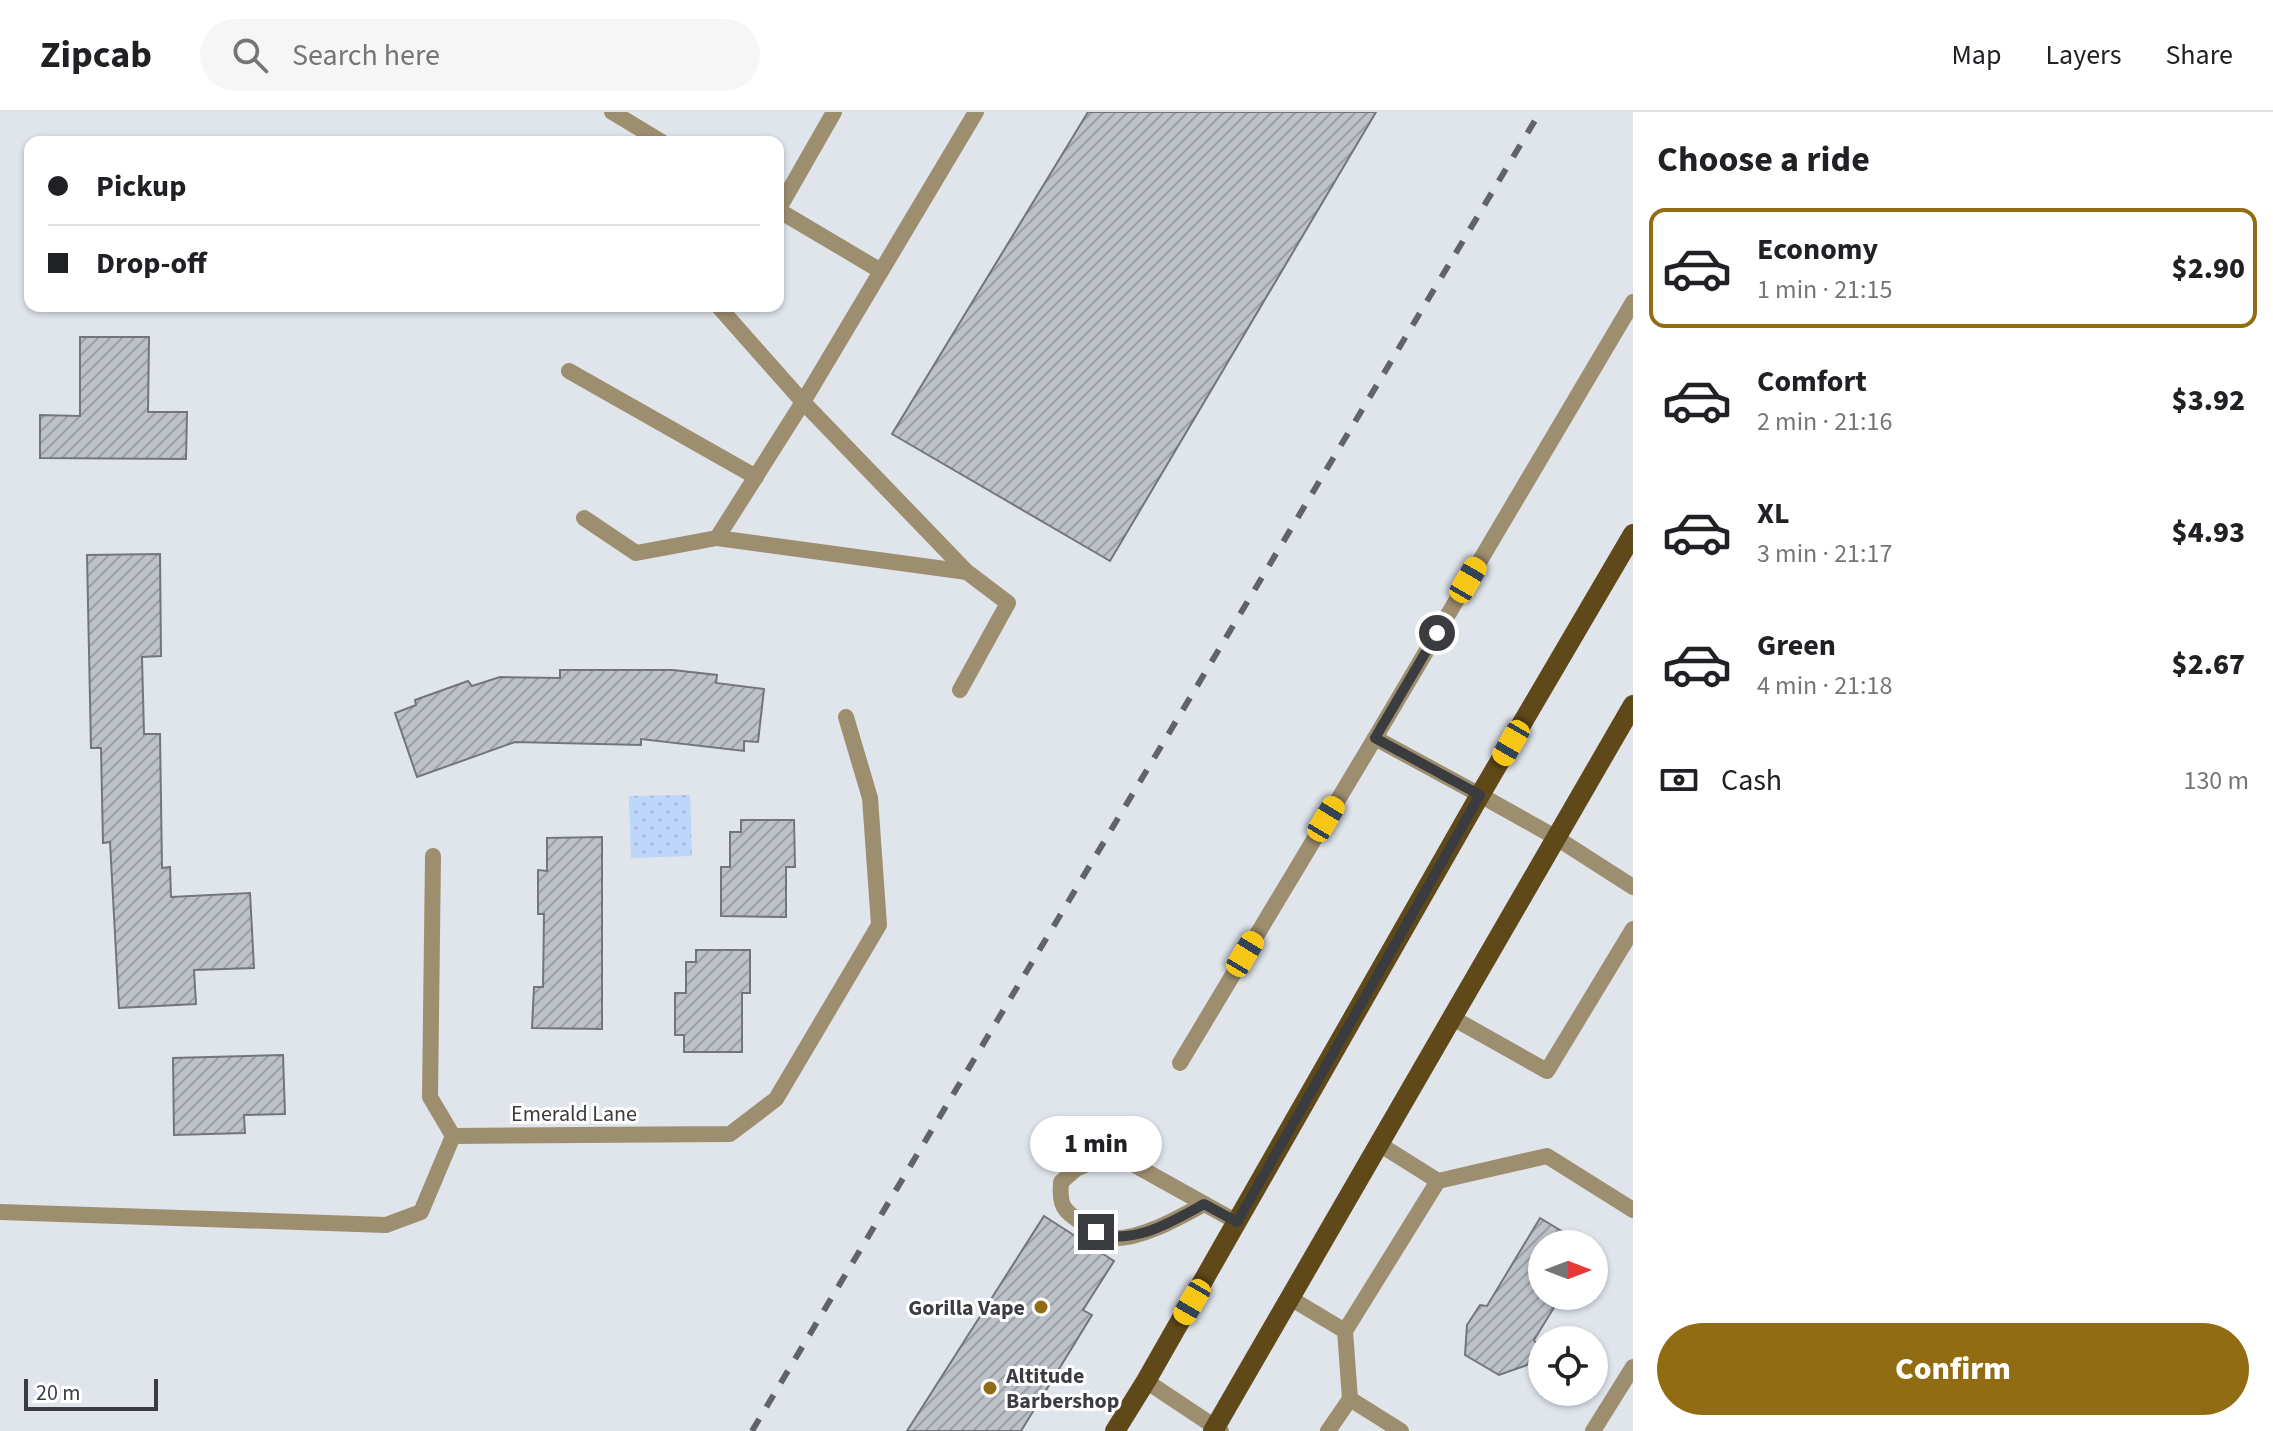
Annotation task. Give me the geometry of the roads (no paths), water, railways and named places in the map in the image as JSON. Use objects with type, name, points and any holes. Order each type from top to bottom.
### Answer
[{"type":"main road","points":[[1115,1431],[1633,534]]},
{"type":"main road","points":[[1216,1430],[1633,705]]},
{"type":"street","points":[[612,112],[652,136]]},
{"type":"street","points":[[784,200],[834,112]]},
{"type":"street","points":[[717,538],[803,402],[976,112]]},
{"type":"street","points":[[784,214],[881,271]]},
{"type":"street","points":[[1180,1063],[1633,302]]},
{"type":"street","points":[[723,312],[803,402],[967,572],[1008,603],[960,690]]},
{"type":"street","points":[[569,371],[756,477]]},
{"type":"street","points":[[584,518],[636,553],[717,538],[967,572]]},
{"type":"street","name":"Emerald Lane","points":[[453,1136],[730,1134],[776,1099],[879,925],[870,798],[846,717]]},
{"type":"street","points":[[1375,738],[1555,837],[1633,887]]},
{"type":"street","points":[[0,1212],[386,1225],[421,1212],[453,1136],[430,1097],[433,856]]},
{"type":"street","points":[[1451,1017],[1547,1071],[1633,929]]},
{"type":"street","points":[[1379,1144],[1438,1181],[1547,1156],[1633,1210]]},
{"type":"street","points":[[1204,1204],[1163,1227],[1110,1238],[1068,1213],[1059,1200],[1061,1182],[1076,1169],[1113,1153],[1237,1222]]},
{"type":"street","points":[[1328,1431],[1350,1399],[1345,1331],[1438,1181]]},
{"type":"street","points":[[1290,1298],[1345,1331]]},
{"type":"street","points":[[1593,1431],[1633,1367]]},
{"type":"street","points":[[1146,1381],[1216,1430]]},
{"type":"street","points":[[1350,1399],[1401,1431]]},
{"type":"railway","points":[[752,1431],[1540,112]]},
{"type":"place","name":"Gorilla Vape","points":[[1041,1307]]},
{"type":"place","name":"Altitude Barbershop","points":[[990,1388]]}]
